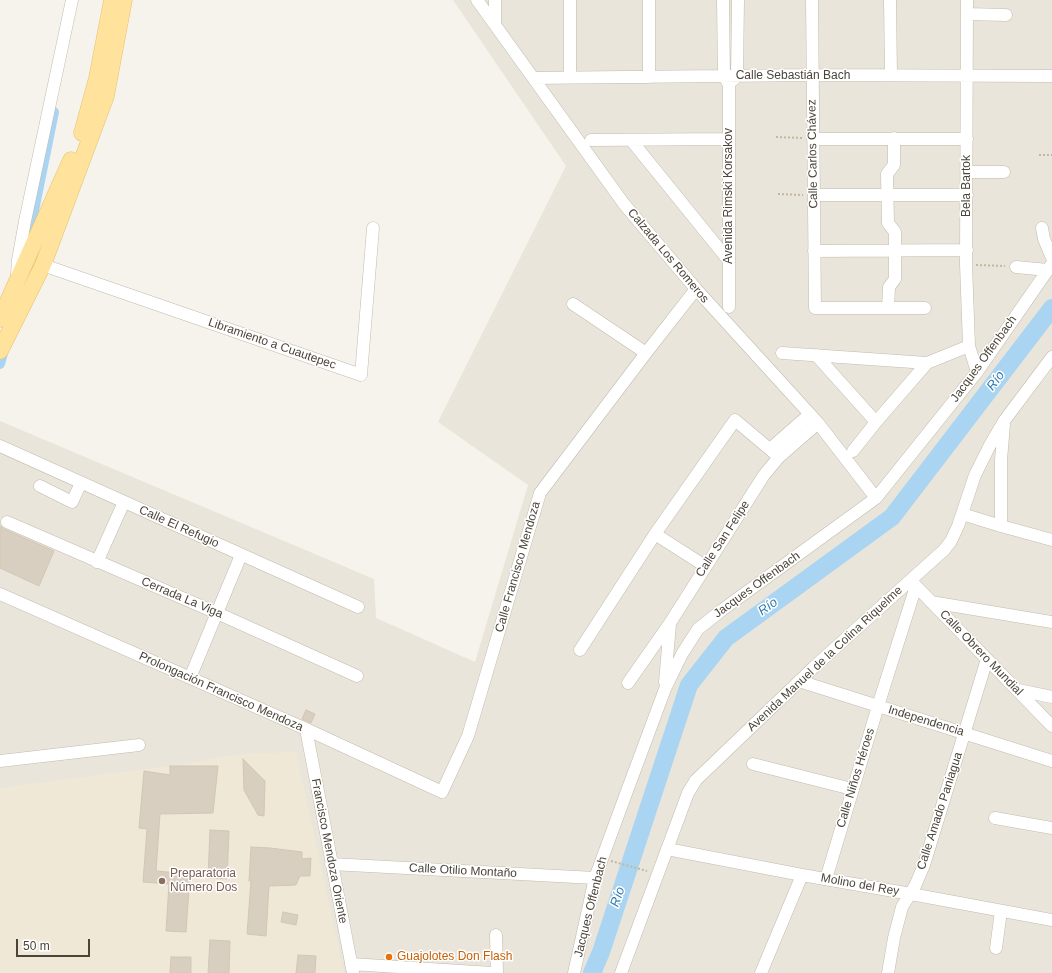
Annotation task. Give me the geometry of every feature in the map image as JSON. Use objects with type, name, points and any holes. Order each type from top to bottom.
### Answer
[{"type":"main road","points":[[0,351],[6,312],[65,175],[84,126],[97,78],[112,0]]},
{"type":"main road","points":[[6,312],[43,265],[106,96],[124,0]]},
{"type":"street","points":[[16,286],[18,260],[25,221],[72,0]]},
{"type":"street","name":"Calzada Los Romeros","points":[[477,0],[624,204],[696,289],[814,419],[876,498]]},
{"type":"street","points":[[495,0],[495,25]]},
{"type":"street","points":[[570,0],[570,77]]},
{"type":"street","points":[[648,76],[649,0]]},
{"type":"street","name":"Avenida Rimski Korsakov","points":[[723,0],[723,31],[729,139],[729,307]]},
{"type":"street","points":[[737,76],[738,0]]},
{"type":"street","name":"Calle Carlos Chávez","points":[[812,0],[812,139],[815,308],[888,308]]},
{"type":"street","points":[[890,0],[890,75]]},
{"type":"street","name":"Bela Bartok","points":[[967,0],[968,76],[966,264],[969,346],[977,372]]},
{"type":"street","points":[[967,14],[1006,15]]},
{"type":"street","points":[[723,31],[738,30]]},
{"type":"street","name":"Calle Sebastián Bach","points":[[533,78],[648,76],[726,80],[737,76],[812,75],[1052,76]]},
{"type":"street","points":[[894,138],[894,165],[886,174],[888,223],[895,232],[895,279],[889,287],[888,308],[925,308]]},
{"type":"street","points":[[591,140],[729,139]]},
{"type":"street","points":[[812,139],[967,139]]},
{"type":"street","points":[[631,140],[729,261]]},
{"type":"street","points":[[967,172],[1004,172]]},
{"type":"street","points":[[814,195],[967,194]]},
{"type":"street","name":"Libramiento a Cuautepec","points":[[43,265],[361,375],[373,228]]},
{"type":"street","points":[[1042,228],[1044,239],[1052,258]]},
{"type":"street","points":[[814,251],[966,250]]},
{"type":"street","points":[[1016,267],[1051,269]]},
{"type":"street","name":"Jacques Offenbach","points":[[574,973],[596,878],[665,689],[682,654],[698,630],[722,610],[876,498],[977,372],[1051,269]]},
{"type":"street","name":"Calle Francisco Mendoza","points":[[442,792],[468,736],[540,493],[696,289]]},
{"type":"street","points":[[573,304],[646,353]]},
{"type":"street","points":[[782,353],[927,363],[969,346]]},
{"type":"street","points":[[816,355],[876,422]]},
{"type":"street","name":"Avenida Manuel de la Colina Riquelme","points":[[621,973],[688,793],[696,780],[799,681],[913,583],[944,550],[951,541],[958,526],[975,475],[990,446],[1004,421],[1052,357]]},
{"type":"street","points":[[854,451],[876,422],[927,363]]},
{"type":"street","name":"Calle San Felipe","points":[[628,683],[670,623],[764,475],[775,453],[814,419]]},
{"type":"street","points":[[580,650],[655,534],[735,420],[775,453]]},
{"type":"street","points":[[1001,526],[1001,460],[1004,421]]},
{"type":"street","name":"Calle El Refugio","points":[[0,446],[358,607]]},
{"type":"street","points":[[40,486],[72,502],[81,483]]},
{"type":"street","points":[[97,562],[124,502]]},
{"type":"street","points":[[962,514],[1052,540]]},
{"type":"street","name":"Cerrada La Viga","points":[[7,522],[217,613],[357,676]]},
{"type":"street","points":[[655,534],[705,566]]},
{"type":"street","points":[[190,678],[241,555]]},
{"type":"street","name":"Calle Obrero Mundial","points":[[913,583],[1052,726]]},
{"type":"street","name":"Calle Niños Héroes","points":[[826,879],[913,583]]},
{"type":"street","name":"Prolongación Francisco Mendoza","points":[[0,594],[306,729],[442,792]]},
{"type":"street","points":[[931,602],[1052,622]]},
{"type":"street","points":[[665,689],[670,623]]},
{"type":"street","name":"Calle Amado Paniagua","points":[[888,973],[894,938],[902,907],[906,899],[911,894],[924,865],[987,659]]},
{"type":"street","name":"Independencia","points":[[799,681],[1052,761]]},
{"type":"street","points":[[1018,690],[1052,697]]},
{"type":"street","name":"Francisco Mendoza Oriente","points":[[306,729],[352,969]]},
{"type":"street","points":[[0,761],[139,746]]},
{"type":"street","points":[[753,764],[852,789]]},
{"type":"street","points":[[995,818],[1052,828]]},
{"type":"street","name":"Molino del Rey","points":[[668,848],[802,875],[1052,920]]},
{"type":"street","name":"Calle Otilio Montaño","points":[[331,864],[596,878]]},
{"type":"street","points":[[760,973],[802,875]]},
{"type":"street","points":[[996,948],[1001,911]]},
{"type":"street","points":[[496,935],[496,973]]},
{"type":"street","points":[[352,969],[492,973]]},
{"type":"path","points":[[776,138],[812,139]]},
{"type":"path","points":[[1039,155],[1052,155]]},
{"type":"path","points":[[778,194],[814,195]]},
{"type":"path","points":[[966,264],[1016,267]]},
{"type":"path","points":[[610,861],[648,872]]},
{"type":"shaded area","points":[[453,0],[1052,0],[1052,973],[0,973],[0,421],[374,579],[376,618],[475,662],[528,485],[438,422],[566,166]]},
{"type":"shaded area","name":"Preparatoria Número Dos","points":[[296,752],[344,973],[0,973],[0,788],[170,766],[243,754]]},
{"type":"building","points":[[0,526],[54,551],[39,586],[0,568]]},
{"type":"building","points":[[306,710],[315,714],[311,723],[302,719]]},
{"type":"building","points":[[243,759],[265,781],[264,816],[258,815],[244,790]]},
{"type":"building","points":[[170,766],[218,766],[213,813],[160,814],[156,871],[190,874],[186,932],[166,931],[169,884],[143,882],[147,829],[139,828],[144,771],[170,775]]},
{"type":"building","points":[[210,830],[229,831],[227,879],[208,878]]},
{"type":"building","points":[[251,847],[302,852],[302,859],[311,858],[310,876],[300,876],[296,885],[269,886],[266,936],[247,934],[251,881],[249,881]]},
{"type":"building","points":[[283,912],[298,915],[296,925],[281,922]]},
{"type":"building","points":[[210,940],[230,941],[229,973],[208,973]]},
{"type":"building","points":[[298,955],[316,956],[315,973],[296,973]]},
{"type":"building","points":[[171,957],[191,957],[191,973],[170,973]]},
{"type":"waterway","points":[[27,245],[54,112]]},
{"type":"waterway","name":"Río","points":[[592,973],[601,952],[689,685],[726,638],[892,517],[1052,308]]},
{"type":"waterway","points":[[0,364],[3,353]]},
{"type":"place","name":"Preparatoria Número Dos","points":[[162,881]]},
{"type":"place","name":"Guajolotes Don Flash","points":[[389,957]]}]
